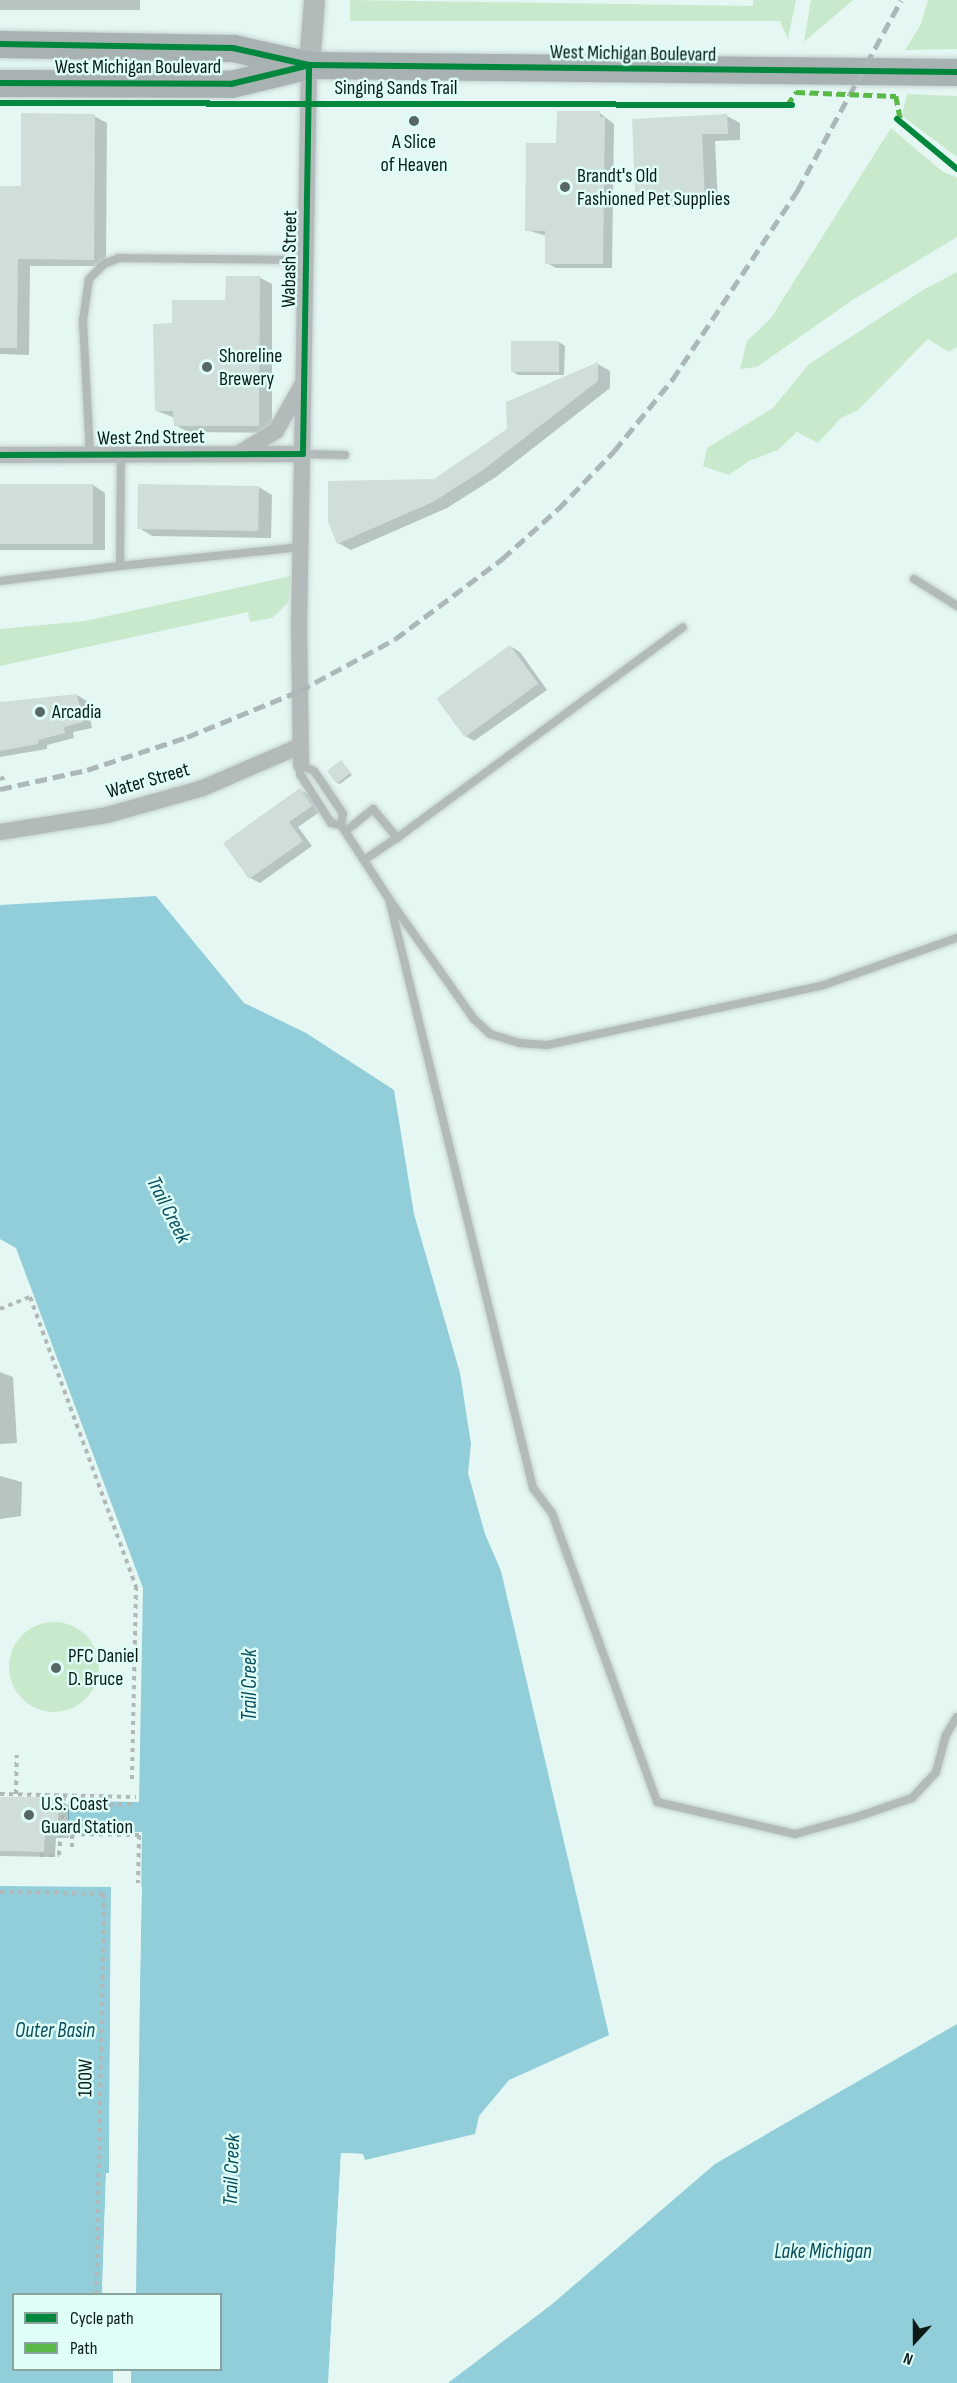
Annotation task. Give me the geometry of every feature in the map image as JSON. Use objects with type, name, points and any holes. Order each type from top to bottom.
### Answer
[{"type":"main road","name":"West Michigan Boulevard","points":[[0,44],[233,48],[309,65],[957,72]]},
{"type":"main road","name":"West Michigan Boulevard","points":[[0,83],[231,84],[309,65]]},
{"type":"street","name":"Wabash Street","points":[[301,765],[301,547],[310,6]]},
{"type":"street","name":"Wabash Street","points":[[238,453],[276,431],[304,382]]},
{"type":"street","name":"West 2nd Street","points":[[0,455],[303,454]]},
{"type":"street","name":"Water Street","points":[[0,832],[107,815],[182,794],[300,746]]},
{"type":"lane","points":[[90,455],[83,320],[89,279],[104,264],[119,258],[306,260]]},
{"type":"lane","points":[[303,454],[345,455]]},
{"type":"lane","points":[[120,566],[121,455]]},
{"type":"lane","points":[[0,580],[301,547]]},
{"type":"lane","points":[[914,579],[957,606]]},
{"type":"lane","points":[[364,860],[683,627]]},
{"type":"lane","points":[[344,828],[331,823],[300,774],[301,765],[314,771],[325,787],[343,814],[344,828],[388,899],[466,1008],[490,1034],[519,1043],[548,1045],[824,984],[957,938]]},
{"type":"lane","points":[[344,828],[373,809],[397,838]]},
{"type":"lane","points":[[388,899],[533,1488],[552,1513],[657,1802],[795,1833],[857,1817],[912,1798],[936,1772],[946,1735],[957,1717]]},
{"type":"path","points":[[0,779],[6,777]]},
{"type":"path","points":[[0,1309],[30,1297],[136,1586],[132,1784]]},
{"type":"path","points":[[16,1794],[17,1755]]},
{"type":"path","points":[[0,1794],[136,1797]]},
{"type":"path","points":[[39,1855],[59,1855],[63,1834],[64,1797]]},
{"type":"path","points":[[64,1807],[132,1804]]},
{"type":"path","points":[[63,1834],[139,1835],[138,1883]]},
{"type":"path","points":[[72,1834],[72,1847]]},
{"type":"green space","points":[[350,0],[753,6],[753,0],[796,0],[788,39],[780,21],[350,21]]},
{"type":"green space","points":[[811,0],[853,0],[804,42]]},
{"type":"green space","points":[[928,0],[957,0],[957,49],[905,50],[921,24]]},
{"type":"green space","points":[[907,94],[957,96],[957,157],[902,116]]},
{"type":"green space","points":[[891,128],[942,171],[957,178],[957,237],[851,301],[757,367],[740,369],[747,341],[771,318]]},
{"type":"green space","points":[[957,272],[957,347],[949,352],[928,339],[858,410],[841,418],[818,443],[797,432],[778,450],[749,461],[729,475],[703,466],[707,448],[773,408],[809,364],[923,290]]},
{"type":"green space","points":[[291,576],[288,603],[272,618],[250,622],[248,612],[0,666],[0,629],[85,621]]},
{"type":"green space","points":[[54,1622],[71,1626],[86,1635],[95,1650],[99,1667],[95,1684],[86,1699],[71,1708],[54,1712],[37,1708],[22,1699],[13,1684],[9,1667],[13,1650],[22,1635],[37,1626]]},
{"type":"water","name":"Trail Creek","points":[[156,896],[244,1003],[306,1033],[394,1090],[414,1214],[460,1373],[471,1444],[468,1473],[485,1534],[501,1571],[609,2035],[509,2080],[479,2116],[475,2134],[365,2160],[363,2154],[341,2153],[328,2383],[131,2383],[131,2371],[222,2371],[222,2293],[136,2293],[142,1832],[68,1832],[68,1801],[139,1802],[143,1588],[16,1248],[0,1239],[0,905]]},
{"type":"water","name":"Outer Basin","points":[[0,1886],[111,1887],[109,2173],[106,2174],[102,2293],[12,2293],[12,2371],[113,2371],[113,2383],[0,2383]]},
{"type":"water","name":"Lake Michigan","points":[[957,2024],[957,2383],[448,2383],[551,2305],[715,2164]]},
{"type":"pier","points":[[111,1887],[112,2173],[102,2293],[106,2173],[109,2173]]},
{"type":"pier","points":[[139,1887],[142,1887],[133,2293]]},
{"type":"pier","points":[[341,2153],[363,2154],[365,2163],[361,2157],[344,2156],[328,2383]]},
{"type":"building","name":"Brandt's Old Fashioned Pet Supplies","points":[[557,111],[600,111],[600,117],[605,117],[603,264],[545,264],[545,231],[525,231],[526,143],[556,143]]},
{"type":"building","points":[[21,113],[95,114],[94,260],[18,259],[17,348],[0,348],[0,186],[21,186]]},
{"type":"building","points":[[727,114],[728,134],[702,134],[705,198],[645,201],[645,192],[635,192],[632,119]]},
{"type":"building","name":"Shoreline Brewery","points":[[226,276],[260,276],[259,426],[174,426],[173,411],[155,411],[153,324],[172,323],[172,300],[225,300]]},
{"type":"building","points":[[511,341],[559,341],[559,372],[511,372]]},
{"type":"building","points":[[598,362],[598,381],[483,470],[433,502],[337,544],[328,522],[328,481],[434,479],[507,429],[506,402]]},
{"type":"building","points":[[0,484],[93,484],[93,544],[0,544]]},
{"type":"building","points":[[138,484],[259,486],[258,531],[137,529]]},
{"type":"building","points":[[510,645],[538,684],[465,737],[436,698]]},
{"type":"building","name":"Arcadia","points":[[77,694],[83,722],[64,727],[65,733],[38,740],[38,744],[0,751],[0,702]]},
{"type":"building","points":[[341,760],[351,773],[337,784],[327,771]]},
{"type":"building","points":[[300,788],[312,806],[289,822],[303,841],[249,879],[223,843]]},
{"type":"building","name":"U.S. Coast Guard Station","points":[[0,1797],[58,1797],[58,1832],[45,1832],[44,1852],[0,1851]]},
{"type":"railway","points":[[0,789],[87,770],[187,737],[299,691],[395,639],[502,559],[558,509],[614,451],[672,380],[797,191],[901,0]]},
{"type":"marked path","points":[[787,105],[796,92],[896,96],[901,122]]},
{"type":"cycle path","name":"Singing Sands Trail","points":[[0,44],[233,48],[309,65],[957,72]]},
{"type":"cycle path","points":[[0,455],[303,454],[309,65]]},
{"type":"cycle path","points":[[0,83],[231,84],[306,66]]},
{"type":"cycle path","name":"Singing Sands Trail","points":[[0,103],[792,105]]},
{"type":"cycle path","points":[[897,119],[957,169]]},
{"type":"place","name":"A Slice of Heaven","points":[[414,121]]},
{"type":"place","name":"Brandt's Old Fashioned Pet Supplies","points":[[565,187]]},
{"type":"place","name":"Shoreline Brewery","points":[[207,367]]},
{"type":"place","name":"Arcadia","points":[[40,712]]},
{"type":"place","name":"PFC Daniel D. Bruce","points":[[56,1668]]},
{"type":"place","name":"U.S. Coast Guard Station","points":[[29,1815]]}]
